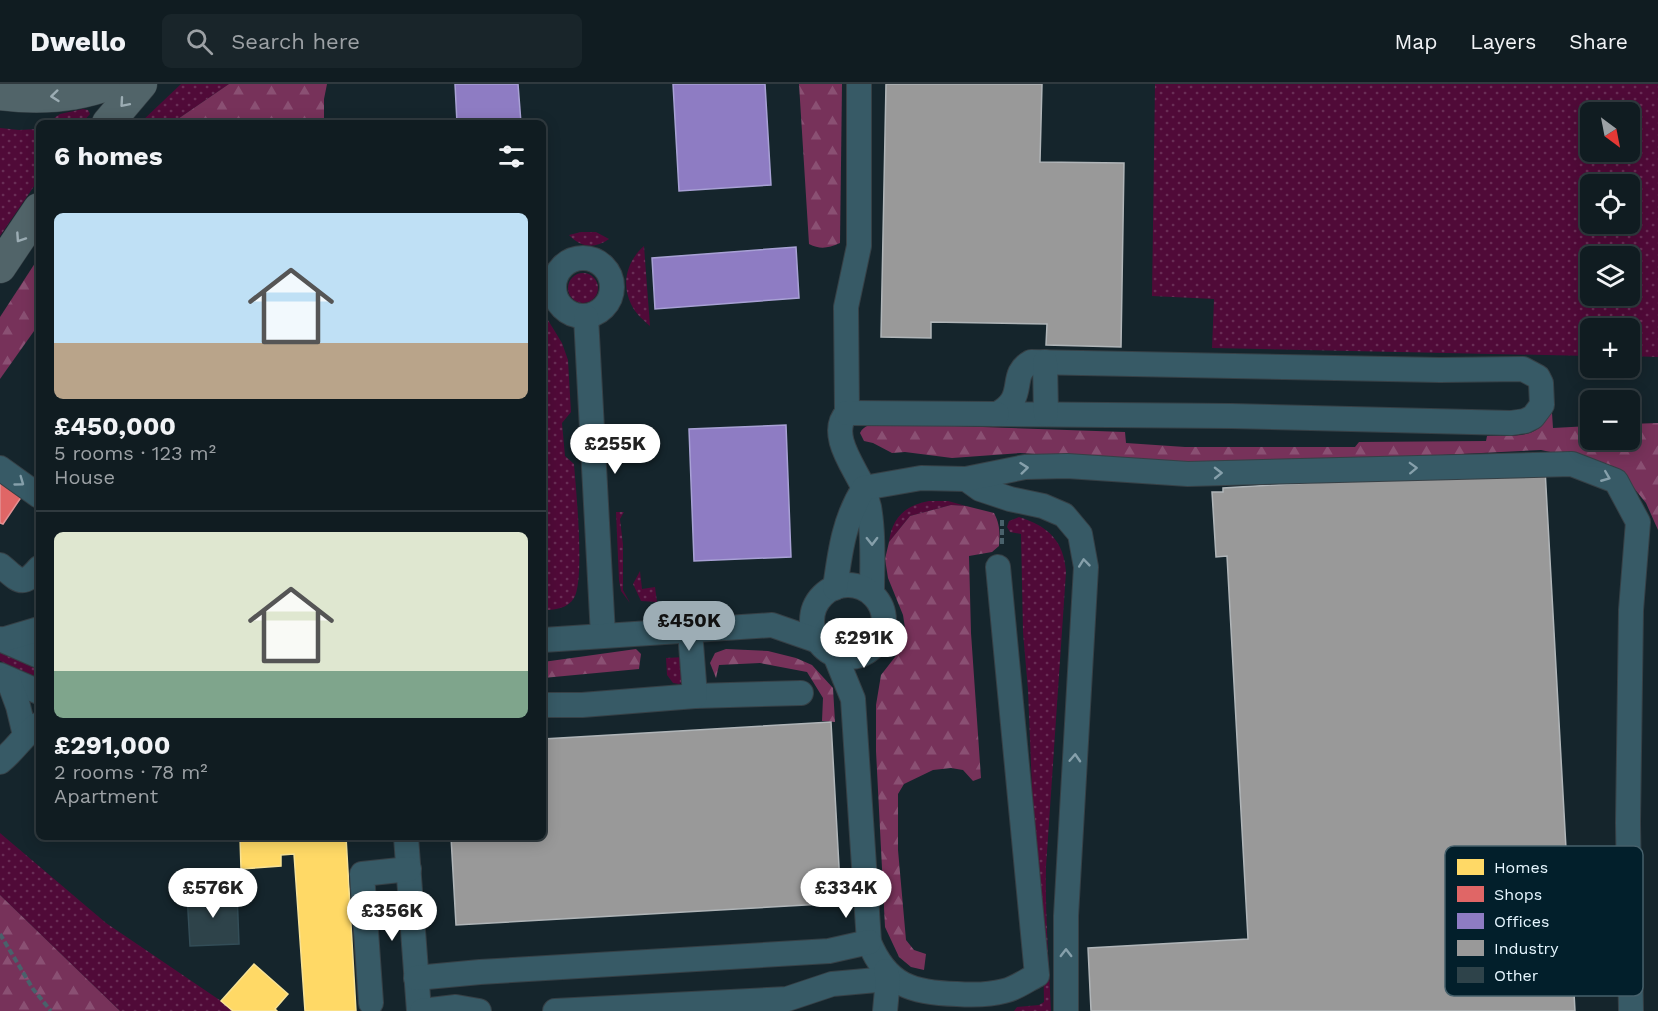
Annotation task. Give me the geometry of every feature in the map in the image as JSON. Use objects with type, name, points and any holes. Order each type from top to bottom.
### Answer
[{"type":"main road","points":[[0,94],[47,97],[81,92],[109,84]]},
{"type":"main road","points":[[111,120],[141,84]]},
{"type":"main road","points":[[0,267],[36,213]]},
{"type":"street","points":[[859,84],[859,246],[846,307],[847,413],[841,424],[848,461],[864,489],[873,538],[872,594]]},
{"type":"street","points":[[585,317],[603,635]]},
{"type":"street","points":[[847,413],[1231,416],[1511,423],[1533,417],[1542,405],[1542,392],[1538,377],[1523,369],[1440,370],[1031,362],[1023,366],[1018,373],[1018,388],[1014,400],[1006,409],[997,414]]},
{"type":"street","points":[[1045,362],[1046,414]]},
{"type":"street","points":[[834,588],[848,519],[853,505],[864,489],[921,478],[966,479],[1026,467],[1067,466],[1188,474],[1572,464],[1616,482],[1638,522],[1631,610],[1628,846]]},
{"type":"street","points":[[0,468],[36,494]]},
{"type":"street","points":[[966,479],[980,489],[1043,506],[1064,515],[1080,534],[1086,567],[1066,916],[1066,1011]]},
{"type":"street","points":[[0,565],[16,578],[25,581],[29,580],[36,571]]},
{"type":"street","points":[[853,699],[827,648],[813,628],[813,615],[824,594],[846,585],[858,586],[872,594],[880,604],[884,621],[881,637],[870,650],[853,699],[869,942],[887,975],[906,987],[929,994],[968,995],[1005,991],[1037,975],[998,567]]},
{"type":"street","points":[[546,640],[772,625],[817,604]]},
{"type":"street","points":[[772,625],[847,657],[859,656],[870,650]]},
{"type":"street","points":[[1,639],[36,630]]},
{"type":"street","points":[[690,631],[695,696]]},
{"type":"street","points":[[1,639],[36,655]]},
{"type":"street","points":[[4,677],[36,691]]},
{"type":"street","points":[[0,762],[13,752],[32,729],[4,677]]},
{"type":"street","points":[[546,705],[582,705],[695,696],[801,693]]},
{"type":"street","points":[[406,840],[416,978],[421,1011],[456,1007],[479,1011]]},
{"type":"street","points":[[371,1003],[362,874],[409,869]]},
{"type":"street","points":[[416,978],[480,972],[829,951],[869,942]]},
{"type":"street","points":[[555,1011],[787,999],[832,984],[887,975]]},
{"type":"street","points":[[885,1011],[887,975]]},
{"type":"street","points":[[1631,996],[1631,1011]]},
{"type":"path","points":[[998,567],[1003,541],[1000,495]]},
{"type":"path","points":[[0,934],[33,989],[51,1011]]},
{"type":"shaded area","points":[[181,84],[229,84],[176,120],[143,120]]},
{"type":"shaded area","points":[[1155,84],[1658,84],[1658,357],[1640,356],[1640,318],[1580,318],[1580,356],[1212,348],[1214,299],[1152,296]]},
{"type":"shaded area","points":[[83,109],[88,110],[90,114],[85,120],[51,120],[60,114]]},
{"type":"shaded area","points":[[0,128],[36,129],[36,183],[0,236]]},
{"type":"shaded area","points":[[596,232],[609,239],[588,246],[578,243],[569,235]]},
{"type":"shaded area","points":[[644,246],[650,326],[633,307],[626,288],[627,273],[633,258]]},
{"type":"shaded area","points":[[583,273],[594,277],[598,288],[594,299],[583,303],[572,299],[568,288],[572,277]]},
{"type":"shaded area","points":[[546,317],[562,343],[568,360],[571,412],[562,423],[565,456],[574,464],[579,554],[579,573],[574,598],[561,608],[546,610]]},
{"type":"shaded area","points":[[929,501],[948,501],[966,506],[951,505],[910,516],[889,542],[893,526],[901,514],[913,506]]},
{"type":"shaded area","points":[[616,512],[624,512],[620,519],[623,545],[623,590],[630,603],[621,591],[619,580]]},
{"type":"shaded area","points":[[1019,517],[1038,525],[1053,536],[1062,552],[1066,572],[1046,867],[1051,1011],[1014,1011],[1017,1007],[1039,1005],[1044,1002],[1043,946],[1023,632],[1021,534],[1010,532],[1007,527],[1009,521]]},
{"type":"shaded area","points":[[640,571],[642,589],[655,587],[657,602],[641,601],[633,584]]},
{"type":"shaded area","points":[[0,652],[36,668],[36,677],[0,661]]},
{"type":"shaded area","points":[[684,657],[683,682],[673,683],[667,675],[666,658]]},
{"type":"shaded area","points":[[0,833],[106,923],[233,1011],[120,1011],[0,895]]},
{"type":"green space","points":[[229,84],[327,84],[324,120],[176,120]]},
{"type":"green space","points":[[799,84],[842,84],[840,243],[828,247],[821,248],[809,244]]},
{"type":"green space","points":[[36,262],[36,328],[0,379],[0,317]]},
{"type":"green space","points":[[1549,413],[1552,413],[1553,428],[1580,427],[1580,450],[1640,450],[1640,424],[1658,423],[1658,530],[1646,503],[1633,487],[1613,473],[1579,458],[1541,450],[1342,460],[1198,464],[1020,453],[952,458],[905,452],[892,453],[864,441],[860,433],[871,424],[882,423],[1125,432],[1126,443],[1185,447],[1355,447],[1359,442],[1486,441],[1487,436],[1524,435],[1544,422]]},
{"type":"green space","points":[[951,505],[994,513],[998,525],[999,546],[992,552],[969,556],[971,633],[981,778],[973,781],[963,770],[951,768],[933,770],[904,784],[898,794],[898,850],[906,940],[914,950],[926,954],[924,970],[911,967],[899,957],[885,927],[876,751],[876,705],[881,675],[902,648],[905,628],[903,615],[888,578],[885,559],[889,542],[910,516]]},
{"type":"green space","points":[[636,649],[641,654],[639,669],[546,678],[546,662]]},
{"type":"green space","points":[[726,649],[768,651],[796,658],[812,665],[833,688],[835,722],[822,721],[823,698],[807,672],[760,663],[719,665],[716,678],[710,663],[715,653]]},
{"type":"green space","points":[[0,895],[120,1011],[0,1011]]},
{"type":"building: Homes","points":[[240,840],[346,840],[356,1011],[305,1011],[294,854],[281,855],[281,866],[241,869]]},
{"type":"building: Homes","points":[[254,964],[288,994],[275,1009],[277,1011],[233,1011],[221,1001]]},
{"type":"building: Shops","points":[[0,480],[22,496],[3,524],[0,523]]},
{"type":"building: Offices","points":[[455,84],[518,84],[521,120],[457,120]]},
{"type":"building: Offices","points":[[673,84],[765,84],[771,185],[679,191]]},
{"type":"building: Offices","points":[[796,247],[799,298],[655,309],[652,258]]},
{"type":"building: Offices","points":[[786,425],[791,557],[694,561],[689,429]]},
{"type":"building: Industry","points":[[886,84],[1042,84],[1040,162],[1124,163],[1121,347],[1046,345],[1047,324],[931,322],[931,338],[881,337]]},
{"type":"building: Industry","points":[[1545,469],[1566,846],[1445,846],[1445,996],[1574,996],[1575,1011],[1091,1011],[1088,948],[1248,939],[1227,556],[1216,557],[1212,492],[1223,492],[1223,488]]},
{"type":"building: Industry","points":[[831,722],[841,903],[456,925],[451,840],[546,840],[546,739]]},
{"type":"building: Other","points":[[237,892],[239,944],[190,946],[187,894]]}]
